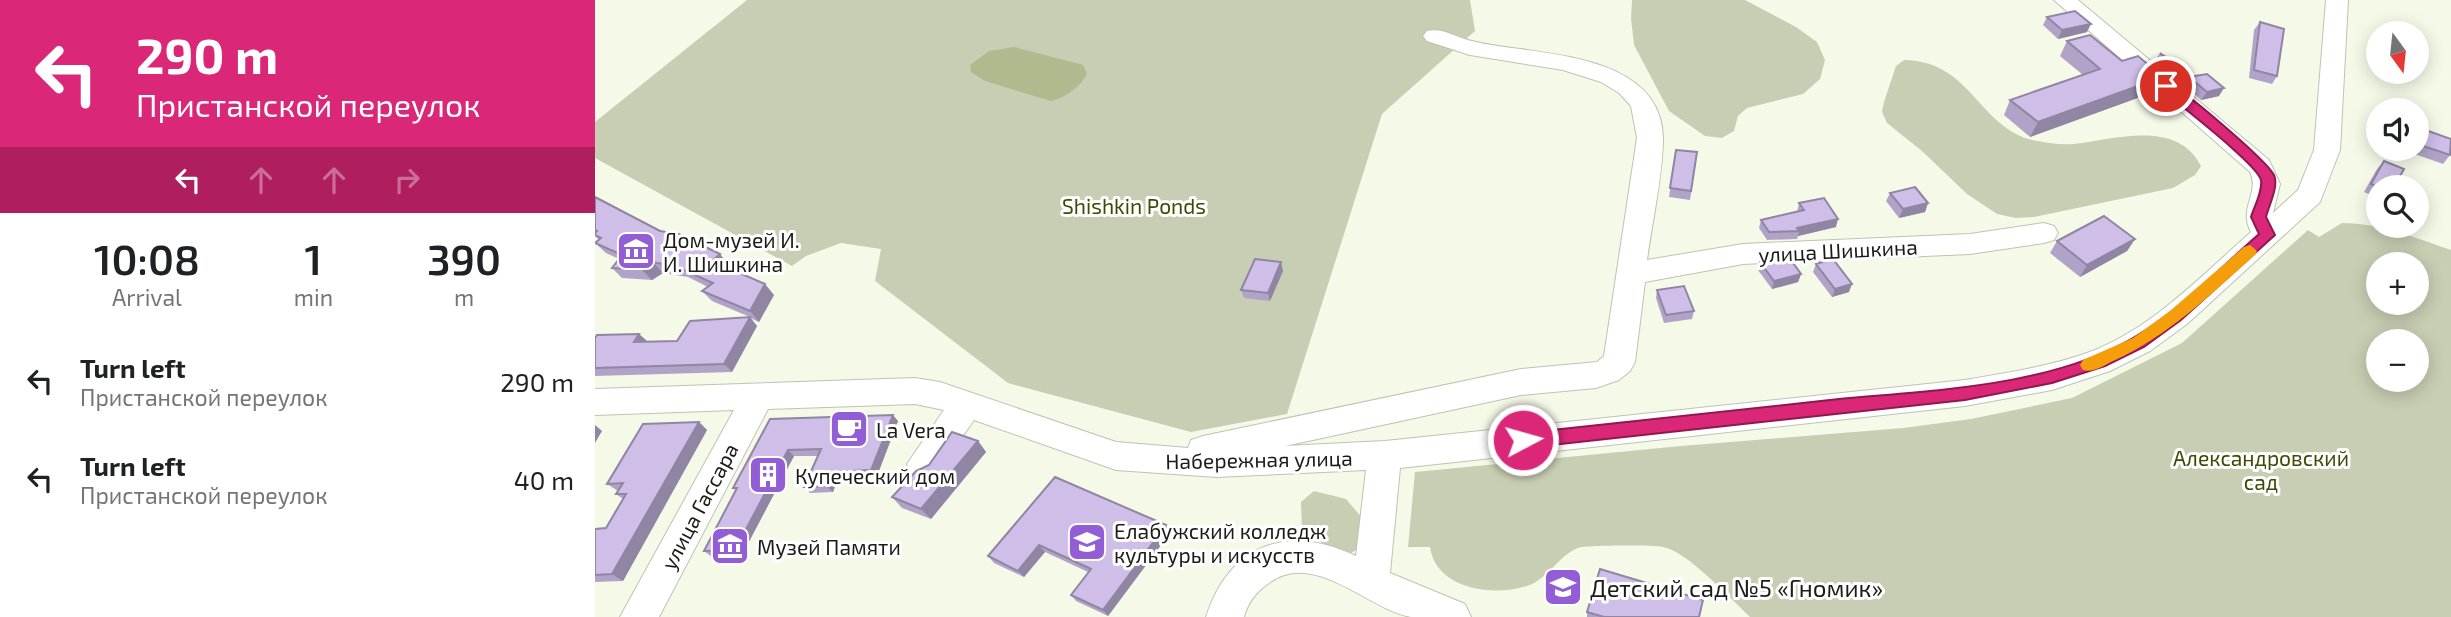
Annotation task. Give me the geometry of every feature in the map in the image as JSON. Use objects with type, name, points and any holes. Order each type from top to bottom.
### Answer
[{"type":"street","points":[[2065,0],[2260,166],[2268,176],[2268,185],[2258,217],[2267,235]]},
{"type":"street","points":[[1385,455],[1965,393],[2052,377],[2099,362],[2139,342],[2176,316],[2310,195],[2327,150],[2337,0]]},
{"type":"street","points":[[1174,463],[1190,453],[1495,387],[1596,375],[1608,371],[1621,358],[1650,138],[1647,115],[1640,101],[1620,82],[1577,67],[1469,48],[1434,36]]},
{"type":"street","name":"улица Шишкина","points":[[1633,274],[1743,254],[1970,244],[2044,233]]},
{"type":"street","name":"Набережная улица","points":[[595,402],[915,391],[940,395],[1116,456],[1174,463],[1215,464],[1385,455],[1371,582]]},
{"type":"street","name":"улица Гассара","points":[[639,617],[759,396]]},
{"type":"street","points":[[924,464],[967,404]]},
{"type":"street","points":[[1227,608],[1255,570],[1287,556],[1321,559],[1452,617]]},
{"type":"green space","name":"Shishkin Ponds","points":[[747,0],[1470,0],[1475,31],[1382,114],[1287,414],[1191,432],[1008,383],[875,281],[881,249],[841,243],[806,256],[792,266],[595,158],[595,122]]},
{"type":"green space","points":[[1632,0],[1745,0],[1796,27],[1817,42],[1825,60],[1820,79],[1803,94],[1747,108],[1738,116],[1734,131],[1722,138],[1705,136],[1669,111],[1634,45]]},
{"type":"green space","points":[[1904,60],[1927,63],[1946,72],[1961,83],[2001,124],[2017,134],[2037,141],[2065,144],[2126,136],[2161,137],[2177,142],[2190,151],[2201,166],[2195,175],[2173,188],[2034,217],[2016,218],[1997,214],[1967,194],[1922,151],[1887,123],[1882,112],[1884,102],[1896,66]]},
{"type":"green space","name":"Александровский сад","points":[[2342,223],[2356,224],[2366,225],[2366,238],[2416,238],[2451,250],[2451,617],[1750,617],[1696,566],[1673,550],[1663,547],[1578,548],[1532,584],[1503,590],[1486,590],[1456,582],[1444,573],[1435,562],[1430,547],[1408,547],[1415,472],[1903,428],[1971,419],[2072,398],[2182,343],[2308,230],[2319,237]]},
{"type":"green space","points":[[1314,491],[1346,499],[1368,525],[1364,546],[1349,554],[1334,550],[1302,531],[1301,502]]},
{"type":"shaded area","points":[[1014,47],[1083,65],[1087,73],[1072,91],[1051,101],[985,81],[971,72],[970,65],[989,51]]},
{"type":"building","points":[[2075,11],[2091,24],[2062,30],[2047,17]]},
{"type":"building","points":[[2260,22],[2284,29],[2277,76],[2254,70]]},
{"type":"building","points":[[2090,35],[2122,61],[2138,56],[2163,77],[2038,122],[2010,100],[2100,69],[2067,41]]},
{"type":"building","points":[[2160,53],[2188,73],[2185,74]]},
{"type":"building","points":[[2207,74],[2224,88],[2207,92],[2189,77]]},
{"type":"building","points":[[2429,131],[2451,139],[2450,155],[2429,148]]},
{"type":"building","points":[[1676,150],[1697,152],[1691,191],[1670,188]]},
{"type":"building","points":[[2384,161],[2404,169],[2401,175],[2376,175]]},
{"type":"building","points":[[1915,187],[1928,203],[1903,209],[1890,193]]},
{"type":"building","points":[[595,197],[660,231],[679,234],[720,254],[712,261],[765,284],[750,311],[702,291],[713,283],[677,267],[653,262],[641,269],[612,268],[622,255],[595,243],[601,238],[595,235]]},
{"type":"building","points":[[1824,198],[1838,219],[1797,228],[1799,231],[1769,232],[1761,220],[1804,210],[1799,203]]},
{"type":"building","points":[[2104,216],[2135,239],[2087,265],[2057,241]]},
{"type":"building","points":[[1788,256],[1801,274],[1774,281],[1760,262]]},
{"type":"building","points":[[1255,259],[1281,262],[1268,293],[1241,290]]},
{"type":"building","points":[[1833,259],[1852,284],[1835,289],[1816,264]]},
{"type":"building","points":[[1684,286],[1694,311],[1666,315],[1657,290]]},
{"type":"building","points":[[750,317],[724,364],[595,368],[597,335],[639,334],[634,342],[677,341],[690,321]]},
{"type":"building","points":[[893,415],[871,470],[832,472],[826,486],[804,487],[821,449],[788,450],[735,550],[704,551],[737,488],[733,488],[770,419]]},
{"type":"building","points":[[699,422],[612,574],[595,575],[595,529],[606,528],[626,494],[616,494],[623,483],[607,484],[643,424]]},
{"type":"building","points":[[952,432],[978,441],[921,509],[892,497],[916,471],[929,465]]},
{"type":"building","name":"Елабужский колледж культуры и искусств","points":[[1055,477],[1166,525],[1103,610],[1071,595],[1091,569],[1039,545],[1018,571],[988,556]]},
{"type":"building","points":[[1600,569],[1703,600],[1699,617],[1604,617],[1587,612]]},
{"type":"slow traffic","points":[[2089,365],[2139,342],[2176,316],[2250,251]]},
{"type":"place","name":"Дом-музей И. И. Шишкина","points":[[636,251]]},
{"type":"place","name":"La Vera","points":[[849,429]]},
{"type":"place","name":"Купеческий дом","points":[[768,475]]},
{"type":"place","name":"Елабужский колледж культуры и искусств","points":[[1087,542]]},
{"type":"place","name":"Музей Памяти","points":[[730,546]]},
{"type":"place","name":"Детский сад №5 «Гномик»","points":[[1563,587]]},
{"type":"route","points":[[1523,440],[1965,393],[2052,377],[2099,362],[2139,342],[2176,316],[2267,235],[2258,217],[2268,185],[2268,176],[2249,155],[2166,86]]}]
